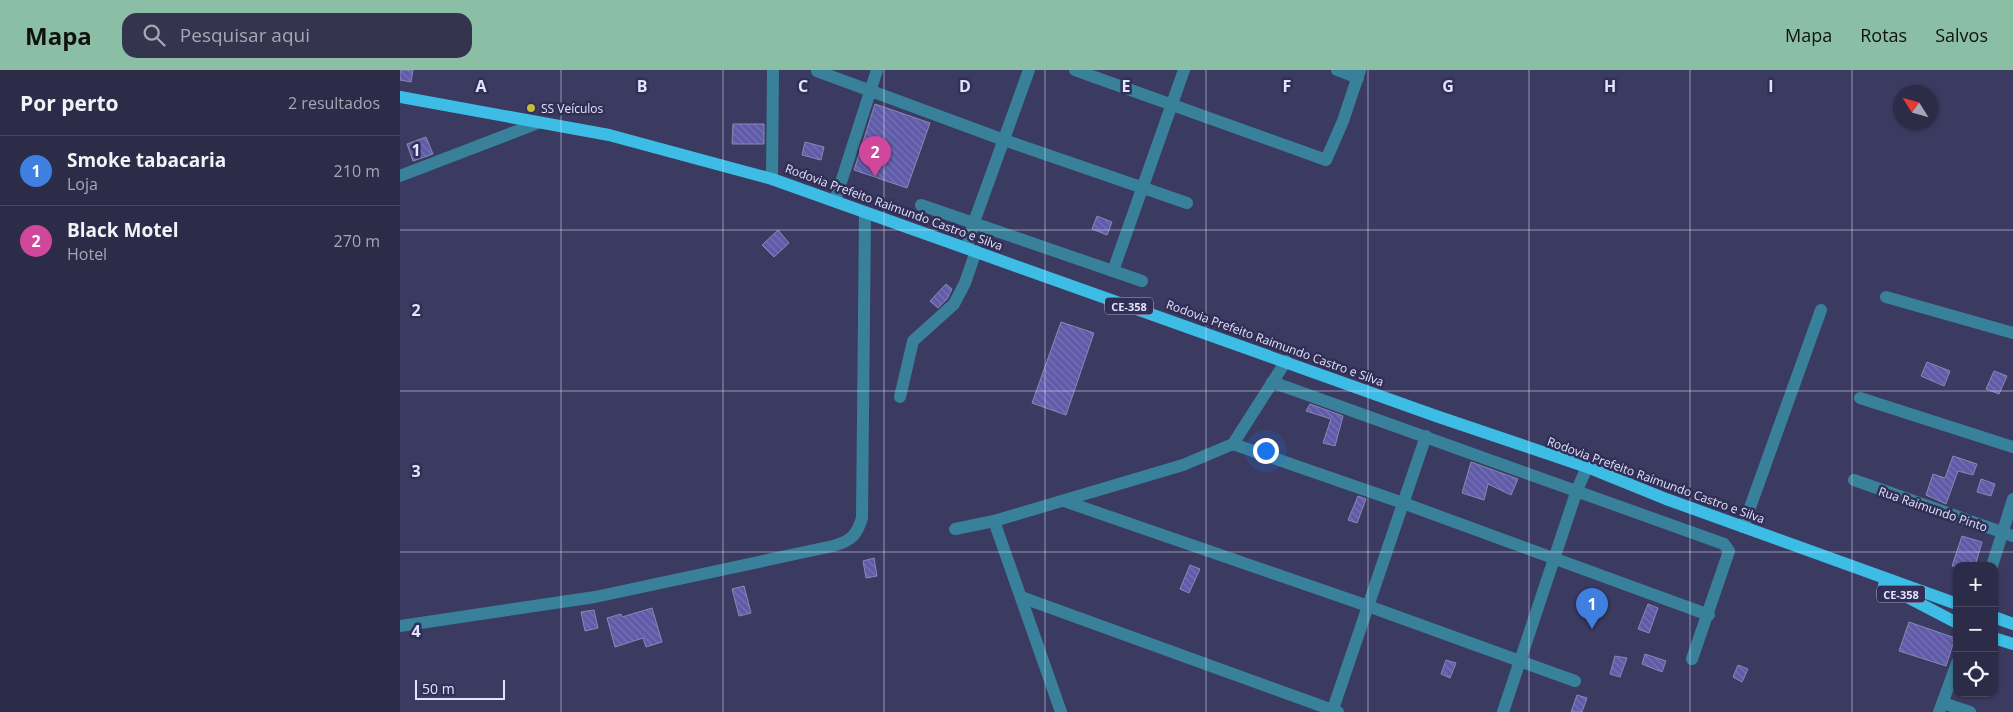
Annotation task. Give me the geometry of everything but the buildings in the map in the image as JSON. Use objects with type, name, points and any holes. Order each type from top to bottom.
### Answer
[{"type":"main road","name":"Rodovia Prefeito Raimundo Castro e Silva","points":[[400,97],[538,123],[609,134],[772,179],[1587,467],[1666,500],[1844,564]]},
{"type":"main road","name":"CE-358","points":[[1844,564],[1953,603]]},
{"type":"main road","name":"CE-358","points":[[1844,564],[1953,621]]},
{"type":"main road","points":[[1998,618],[2013,624]]},
{"type":"main road","points":[[1998,639],[2013,644]]},
{"type":"street","points":[[772,179],[773,70]]},
{"type":"street","points":[[835,201],[877,70]]},
{"type":"street","points":[[900,396],[913,340],[954,304],[965,283],[972,249],[974,222],[1029,70]]},
{"type":"street","points":[[1075,70],[1326,160],[1359,74],[1337,70]]},
{"type":"street","points":[[1113,271],[1184,70]]},
{"type":"street","points":[[816,71],[1004,140],[1187,203]]},
{"type":"street","points":[[400,176],[538,123]]},
{"type":"street","points":[[921,205],[1142,281]]},
{"type":"street","points":[[400,626],[595,597],[824,548],[853,538],[858,531],[862,518],[865,213]]},
{"type":"street","points":[[1886,296],[2013,333]]},
{"type":"street","points":[[1743,527],[1821,310]]},
{"type":"street","points":[[955,529],[994,521],[1183,466],[1233,444],[1286,361]]},
{"type":"street","points":[[1272,382],[1724,544],[1729,551],[1709,615],[1692,659]]},
{"type":"street","points":[[1860,398],[2013,447]]},
{"type":"street","points":[[1021,597],[1334,711],[1426,436]]},
{"type":"street","points":[[1233,444],[1404,503],[1709,615]]},
{"type":"street","points":[[1504,712],[1577,490],[1587,467]]},
{"type":"street","name":"Rua Raimundo Pinto","points":[[1854,480],[2008,535]]},
{"type":"street","points":[[1994,562],[2008,535],[2013,499]]},
{"type":"street","points":[[1064,501],[1368,606],[1575,681]]},
{"type":"street","points":[[994,521],[1060,712]]},
{"type":"street","points":[[1953,674],[1941,708],[1970,712]]},
{"type":"place","name":"SS Veículos","points":[[531,108]]},
{"type":"place","name":"Black Motel","points":[[875,177]]},
{"type":"place","name":"Smoke tabacaria","points":[[1592,629]]}]
